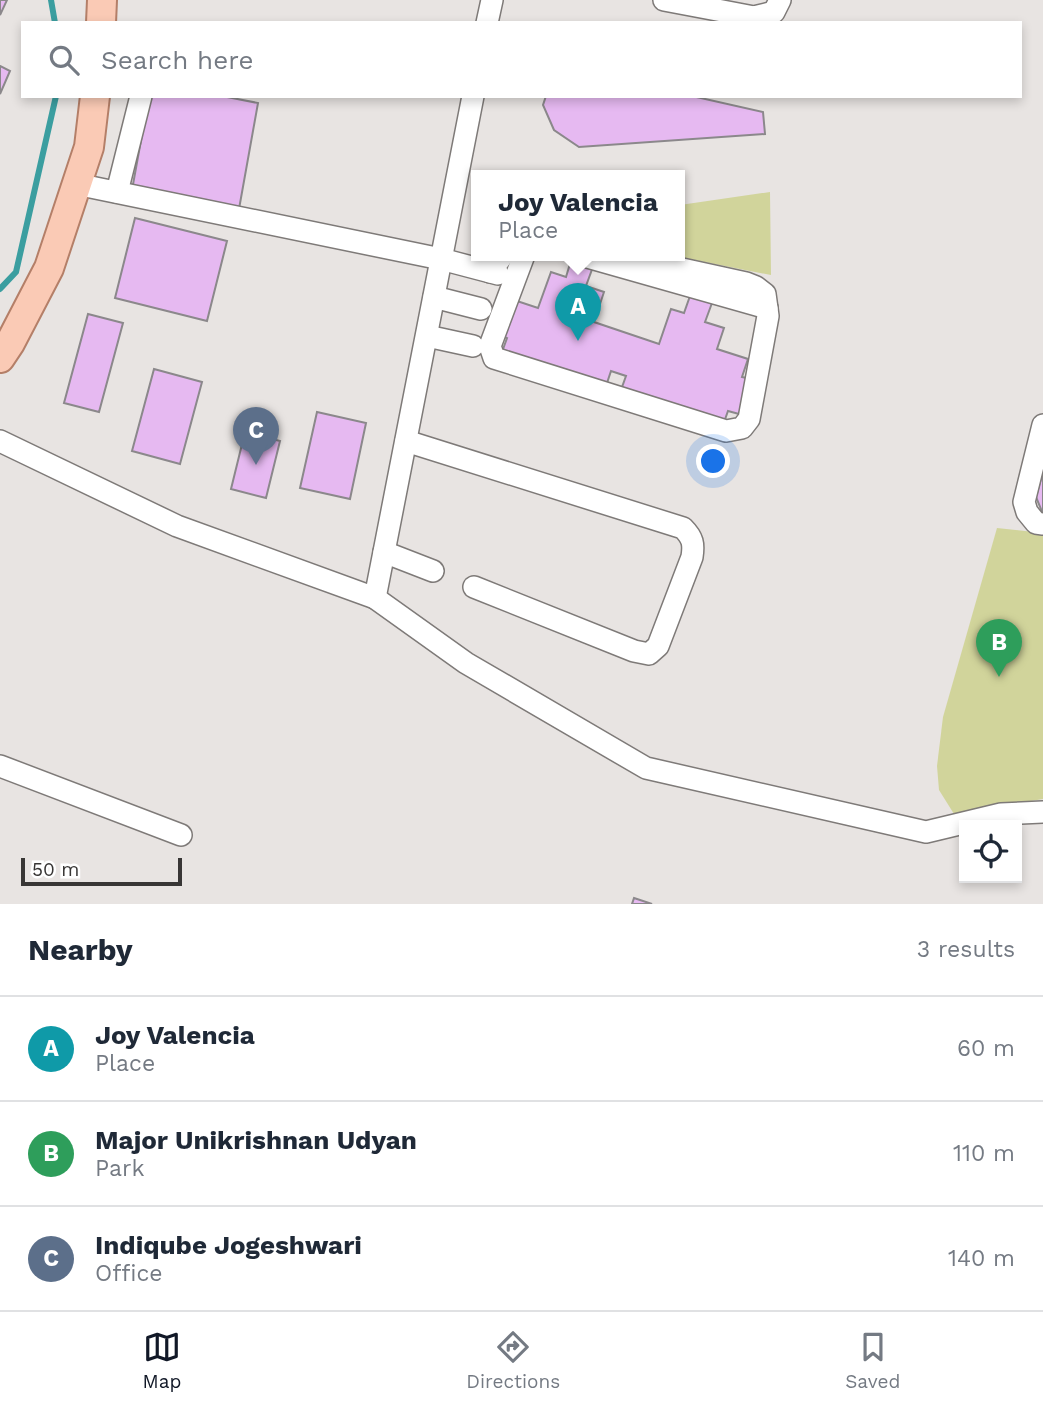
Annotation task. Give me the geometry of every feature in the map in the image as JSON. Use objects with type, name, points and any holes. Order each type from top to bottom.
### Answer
[{"type":"main road","points":[[101,21],[102,0]]},
{"type":"main road","points":[[1,355],[49,268],[89,147],[95,98]]},
{"type":"street","points":[[487,21],[492,0]]},
{"type":"street","points":[[664,0],[754,17],[775,12],[780,0]]},
{"type":"street","points":[[117,192],[140,98]]},
{"type":"street","points":[[375,598],[473,98]]},
{"type":"street","points":[[76,184],[441,259],[497,267]]},
{"type":"street","points":[[522,261],[490,346],[494,358],[726,431],[742,428],[749,418],[768,316],[765,294],[746,283],[645,261]]},
{"type":"street","points":[[601,261],[768,308]]},
{"type":"street","points":[[434,297],[481,309]]},
{"type":"street","points":[[427,336],[473,346]]},
{"type":"street","points":[[1043,425],[1024,502],[1027,512],[1036,523],[1043,524]]},
{"type":"street","points":[[406,440],[683,528],[694,545],[692,557],[658,646],[649,654],[634,651],[474,587]]},
{"type":"street","points":[[0,441],[177,526],[375,598],[466,663],[646,768],[926,832],[1001,814],[1043,812]]},
{"type":"street","points":[[384,552],[433,571]]},
{"type":"street","points":[[0,766],[181,835]]},
{"type":"green space","points":[[770,192],[771,275],[685,258],[685,204]]},
{"type":"green space","points":[[997,528],[1043,533],[1043,799],[954,814],[939,790],[937,766],[943,717]]},
{"type":"building","points":[[0,0],[7,0],[0,15]]},
{"type":"building","points":[[0,66],[10,71],[0,94]]},
{"type":"building","points":[[149,98],[232,98],[258,103],[239,209],[132,190]]},
{"type":"building","points":[[545,98],[701,98],[763,112],[765,134],[579,147],[554,130],[543,105]]},
{"type":"building","points":[[135,218],[227,241],[207,321],[115,298]]},
{"type":"building","points":[[571,261],[594,264],[586,286],[604,292],[594,322],[659,344],[671,309],[684,313],[690,296],[712,303],[705,322],[724,328],[717,349],[748,359],[742,377],[751,379],[739,414],[728,411],[723,425],[621,390],[626,376],[611,371],[606,386],[502,352],[507,338],[499,335],[511,299],[538,308],[551,272],[566,277]]},
{"type":"building","points":[[88,314],[123,323],[99,412],[64,403]]},
{"type":"building","points":[[154,369],[202,382],[180,464],[132,451]]},
{"type":"building","points":[[317,412],[366,423],[350,499],[300,488]]},
{"type":"building","points":[[245,432],[280,441],[266,498],[231,489]]},
{"type":"building","points":[[1043,471],[1043,514],[1036,497]]},
{"type":"building","points":[[634,898],[652,904],[632,904]]},
{"type":"waterway","points":[[51,0],[55,21]]},
{"type":"waterway","points":[[0,289],[16,272],[56,98]]},
{"type":"place","name":"Joy Valencia","points":[[578,341]]},
{"type":"place","name":"Indiqube Jogeshwari","points":[[256,465]]},
{"type":"place","name":"Major Unikrishnan Udyan","points":[[999,677]]}]
